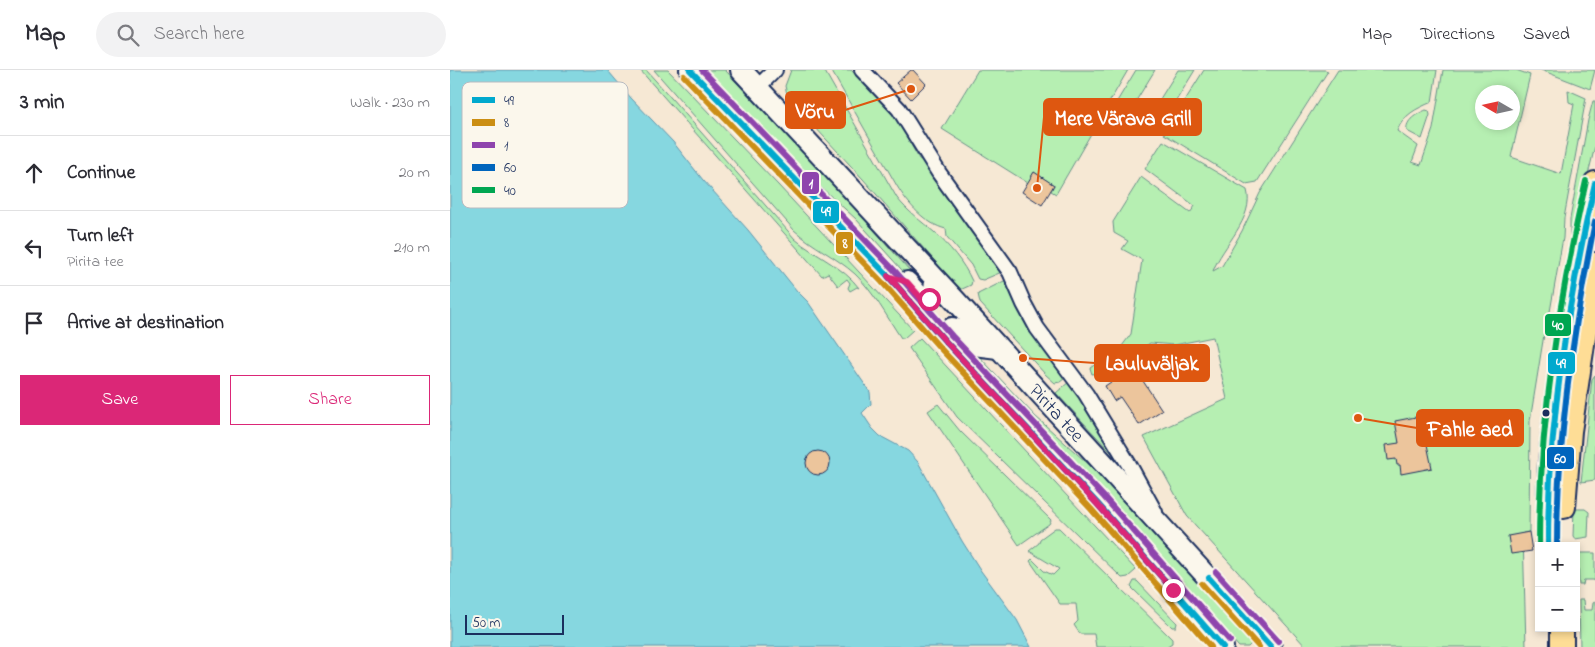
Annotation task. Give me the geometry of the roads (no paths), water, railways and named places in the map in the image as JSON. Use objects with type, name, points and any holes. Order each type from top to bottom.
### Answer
[{"type":"main road","name":"Pirita tee","points":[[690,70],[888,276],[946,342],[1097,504],[1223,647]]},
{"type":"main road","name":"Pirita tee","points":[[741,70],[936,280],[1271,647]]},
{"type":"main road","points":[[1562,542],[1564,486],[1586,287],[1595,183]]},
{"type":"main road","points":[[1548,542],[1550,463],[1562,355],[1595,264]]},
{"type":"main road","points":[[888,276],[907,282],[922,299],[929,299],[934,293],[936,280]]},
{"type":"main road","points":[[946,342],[947,333],[952,328],[960,330],[974,345],[998,348]]},
{"type":"main road","points":[[1548,632],[1548,647]]},
{"type":"main road","points":[[1562,632],[1562,647]]},
{"type":"street","points":[[758,87],[775,70]]},
{"type":"street","points":[[862,70],[899,109],[939,173],[1010,272],[1037,328],[1086,394],[1132,468],[1165,530]]},
{"type":"water","points":[[450,70],[607,70],[617,82],[462,82],[462,208],[628,208],[628,94],[673,142],[703,180],[808,302],[870,392],[871,404],[862,413],[880,436],[908,451],[918,462],[962,541],[981,571],[1017,620],[1031,647],[450,647]]},
{"type":"place","name":"Võru","points":[[911,89]]},
{"type":"place","name":"Mere Värava Grill","points":[[1037,188]]},
{"type":"place","name":"Lauluväljak","points":[[1023,358]]},
{"type":"place","name":"Fahle aed","points":[[1358,418]]}]
